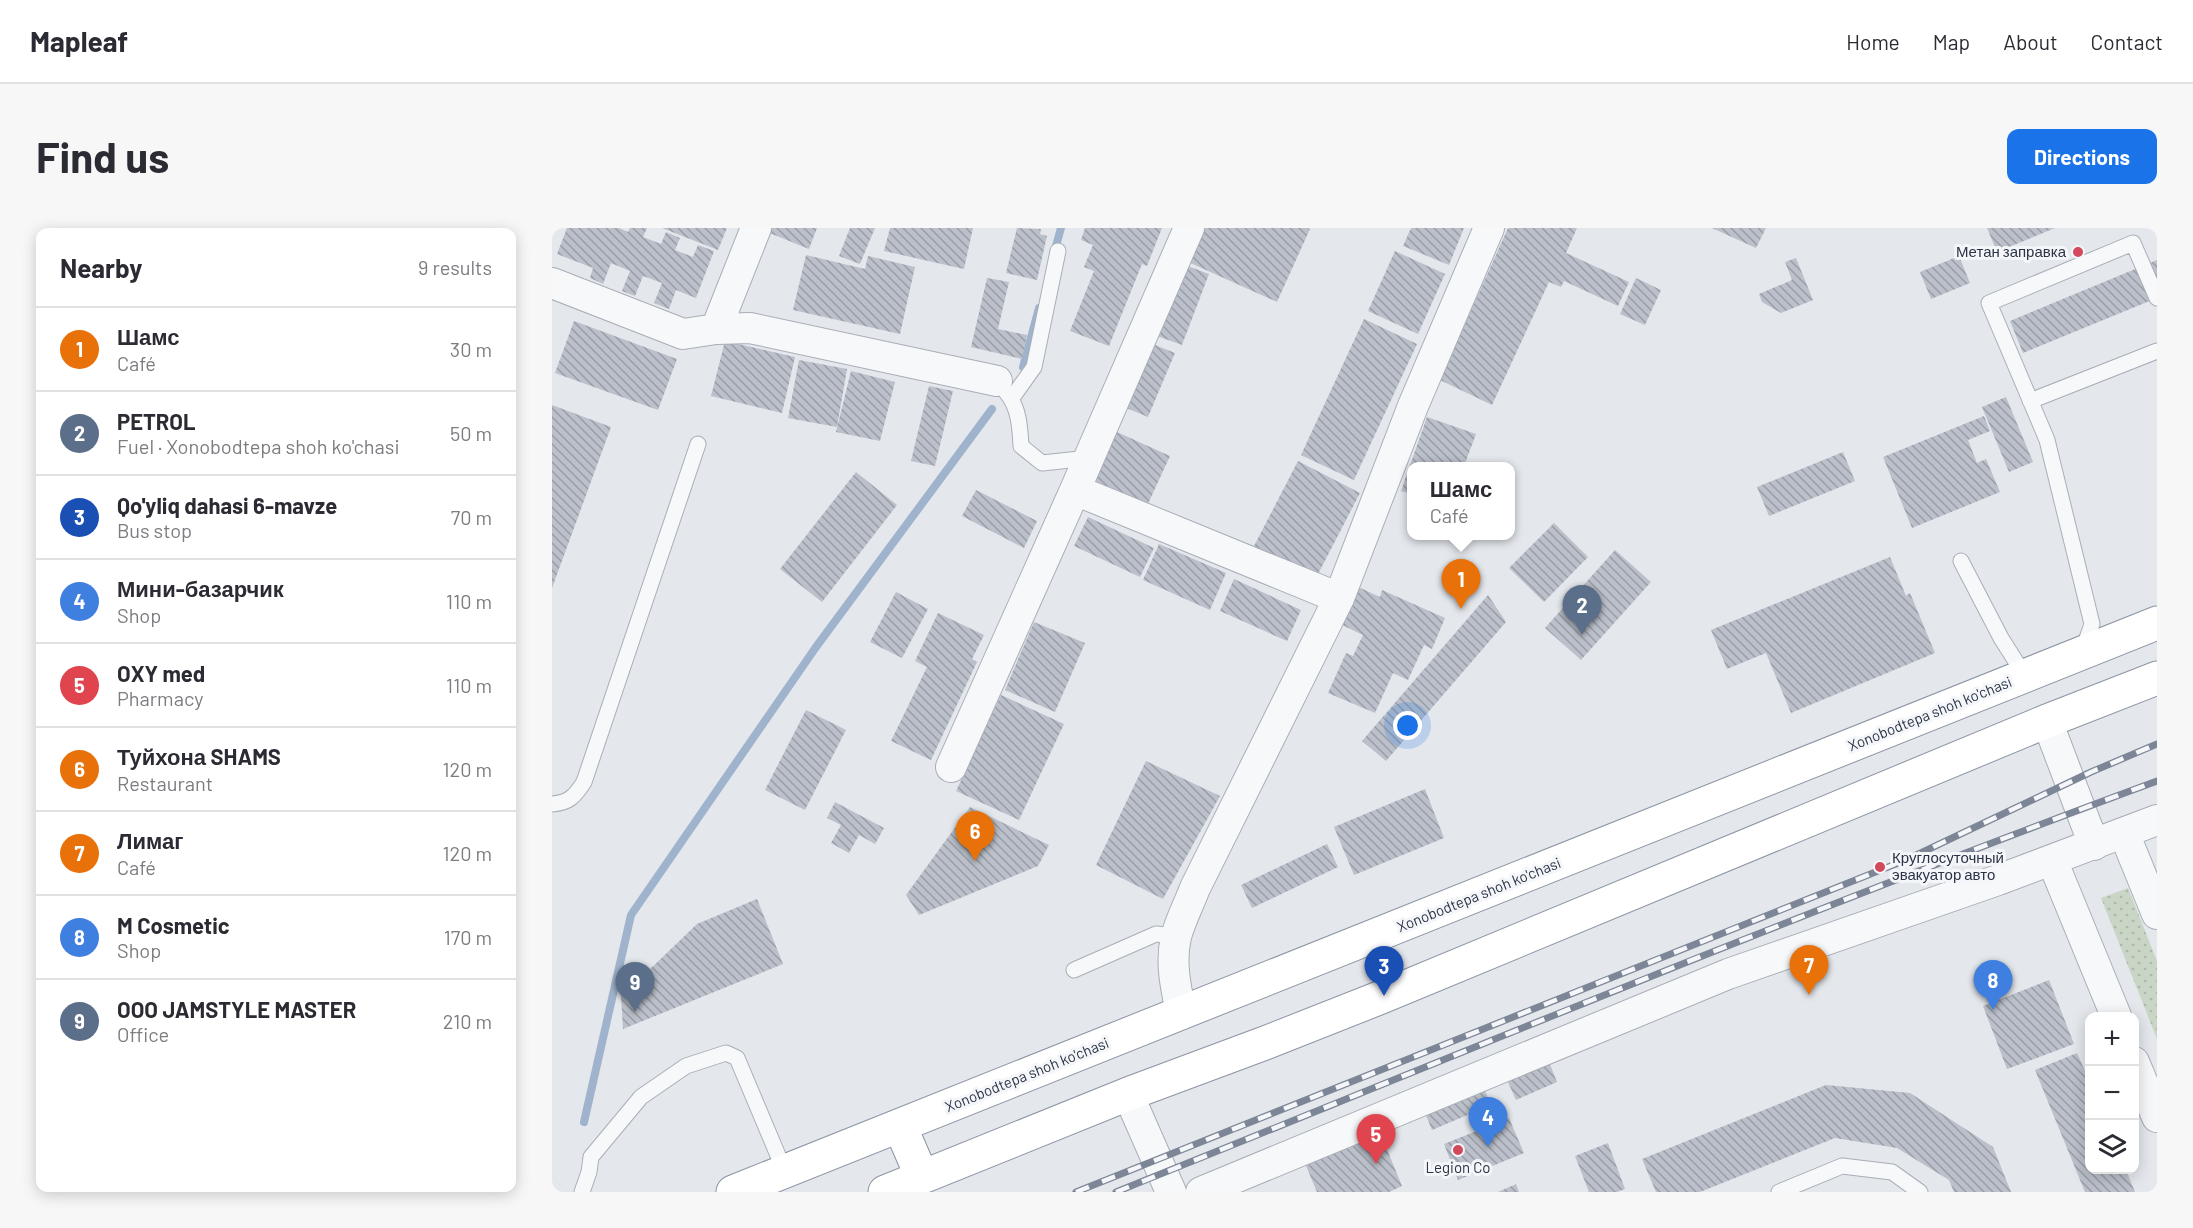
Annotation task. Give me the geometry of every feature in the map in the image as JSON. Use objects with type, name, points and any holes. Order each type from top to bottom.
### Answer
[{"type":"highway","name":"Xonobodtepa shoh ko'chasi","points":[[734,1192],[2157,623]]},
{"type":"highway","points":[[885,1192],[1128,1094],[1384,996],[2157,678]]},
{"type":"highway","points":[[900,1126],[922,1178]]},
{"type":"street","points":[[716,329],[756,228]]},
{"type":"street","points":[[951,767],[1189,228]]},
{"type":"street","points":[[1181,1013],[1174,974],[1177,936],[1195,888],[1339,598],[1413,406],[1489,228]]},
{"type":"street","points":[[552,282],[683,334],[716,329],[750,328],[1005,390]]},
{"type":"street","points":[[1075,490],[1339,598]]},
{"type":"street","points":[[2048,721],[2094,845]]},
{"type":"street","points":[[1201,1192],[1728,974],[2094,845],[2157,820]]},
{"type":"street","points":[[2124,833],[2157,914]]},
{"type":"street","points":[[2052,860],[2114,1012]]},
{"type":"street","points":[[2136,1066],[2157,1117]]},
{"type":"street","points":[[1128,1094],[1171,1192]]},
{"type":"lane","points":[[2082,653],[2092,624],[2047,440],[1989,303],[2133,243],[2157,298]]},
{"type":"lane","points":[[1058,251],[1034,367],[1005,390],[1019,421],[1021,446],[1042,463],[1089,458]]},
{"type":"lane","points":[[2030,401],[2157,351]]},
{"type":"lane","points":[[552,804],[564,803],[575,796],[584,782],[698,444]]},
{"type":"lane","points":[[1961,561],[2001,638],[2025,676]]},
{"type":"lane","points":[[1074,970],[1156,934],[1177,936]]},
{"type":"lane","points":[[582,1192],[590,1172],[591,1157],[641,1097],[686,1066],[726,1053],[737,1058],[785,1172]]},
{"type":"lane","points":[[1779,1192],[1842,1166],[1892,1172],[1920,1192]]},
{"type":"green space","points":[[2128,888],[2157,961],[2157,1039],[2101,898]]},
{"type":"building","points":[[567,228],[619,228],[628,232],[630,228],[647,228],[643,237],[661,244],[666,232],[680,238],[675,250],[693,257],[698,245],[714,251],[696,298],[676,290],[669,309],[654,303],[662,283],[643,276],[635,296],[622,291],[630,271],[611,263],[603,284],[590,278],[593,268],[557,254]]},
{"type":"building","points":[[662,228],[727,228],[718,250]]},
{"type":"building","points":[[769,228],[817,228],[809,249],[767,232]]},
{"type":"building","points":[[850,228],[875,228],[860,264],[839,256]]},
{"type":"building","points":[[890,228],[973,228],[964,269],[884,251]]},
{"type":"building","points":[[1017,228],[1041,229],[1040,234],[1047,236],[1037,280],[1006,273]]},
{"type":"building","points":[[1085,228],[1162,228],[1147,266],[1142,264],[1109,346],[1070,331],[1094,271],[1084,267],[1093,245],[1081,240]]},
{"type":"building","points":[[1200,228],[1310,229],[1277,302],[1186,261]]},
{"type":"building","points":[[1411,228],[1464,228],[1449,265],[1403,246]]},
{"type":"building","points":[[1508,228],[1577,228],[1566,253],[1629,282],[1618,306],[1564,281],[1561,287],[1549,282],[1492,405],[1440,380]]},
{"type":"building","points":[[1712,228],[1766,228],[1756,248]]},
{"type":"building","points":[[1987,228],[2055,228],[1997,252]]},
{"type":"building","points":[[1395,251],[1445,274],[1418,334],[1368,311]]},
{"type":"building","points":[[806,255],[865,269],[868,256],[915,267],[900,334],[793,310]]},
{"type":"building","points":[[1959,256],[1970,283],[1931,299],[1920,272]]},
{"type":"building","points":[[1796,258],[1813,300],[1781,313],[1762,302],[1759,294],[1792,280],[1785,262]]},
{"type":"building","points":[[2157,260],[2157,298],[2023,353],[2010,321]]},
{"type":"building","points":[[1185,265],[1209,274],[1182,345],[1157,336]]},
{"type":"building","points":[[987,278],[1009,282],[998,329],[1027,335],[1022,359],[971,347]]},
{"type":"building","points":[[1636,278],[1661,290],[1645,325],[1620,314]]},
{"type":"building","points":[[1364,319],[1417,344],[1354,480],[1301,455]]},
{"type":"building","points":[[574,321],[677,359],[658,410],[555,373]]},
{"type":"building","points":[[725,341],[795,357],[782,413],[711,396]]},
{"type":"building","points":[[1150,343],[1175,353],[1148,417],[1124,407]]},
{"type":"building","points":[[799,360],[847,369],[837,427],[788,418]]},
{"type":"building","points":[[851,371],[895,382],[880,441],[836,432]]},
{"type":"building","points":[[929,386],[953,391],[935,466],[911,461]]},
{"type":"building","points":[[2006,397],[2033,462],[2009,472],[1982,407]]},
{"type":"building","points":[[552,405],[611,427],[552,588]]},
{"type":"building","points":[[1984,416],[1990,431],[1968,440],[1977,463],[1986,459],[2000,492],[1912,528],[1883,457]]},
{"type":"building","points":[[1427,417],[1476,434],[1466,462],[1411,462]]},
{"type":"building","points":[[1117,432],[1170,456],[1147,506],[1093,481]]},
{"type":"building","points":[[1843,452],[1855,481],[1769,516],[1757,487]]},
{"type":"building","points":[[1298,461],[1360,493],[1316,578],[1254,546]]},
{"type":"building","points":[[856,472],[897,505],[822,602],[780,569]]},
{"type":"building","points":[[1407,474],[1407,493],[1401,491]]},
{"type":"building","points":[[976,490],[1037,521],[1024,548],[962,516]]},
{"type":"building","points":[[1088,517],[1154,548],[1140,577],[1074,546]]},
{"type":"building","points":[[1554,523],[1588,557],[1544,602],[1509,568]]},
{"type":"building","points":[[1159,544],[1226,573],[1210,610],[1143,580]]},
{"type":"building","points":[[1615,550],[1651,582],[1581,660],[1545,628]]},
{"type":"building","points":[[1890,557],[1906,596],[1910,593],[1935,653],[1791,713],[1766,653],[1727,669],[1711,630]]},
{"type":"building","points":[[1234,579],[1301,610],[1287,641],[1220,611]]},
{"type":"building","points":[[1354,585],[1380,597],[1382,590],[1445,618],[1432,649],[1424,645],[1408,680],[1393,673],[1375,713],[1328,693],[1346,653],[1353,656],[1363,635],[1338,623]]},
{"type":"building","points":[[896,592],[928,609],[902,658],[870,642]]},
{"type":"building","points":[[1488,595],[1506,622],[1386,761],[1362,741]]},
{"type":"building","points":[[938,613],[984,635],[972,659],[977,662],[931,760],[891,741],[927,667],[915,661]]},
{"type":"building","points":[[1034,622],[1085,643],[1055,712],[1005,690]]},
{"type":"building","points":[[1001,695],[1064,724],[1019,820],[956,791]]},
{"type":"building","points":[[806,710],[846,730],[805,810],[765,790]]},
{"type":"building","points":[[1146,761],[1220,796],[1163,899],[1096,865]]},
{"type":"building","points":[[1425,789],[1444,838],[1354,875],[1334,827]]},
{"type":"building","points":[[835,802],[884,828],[875,844],[859,835],[849,853],[831,843],[841,825],[827,818]]},
{"type":"building","points":[[970,807],[1049,845],[1038,866],[919,915],[906,895]]},
{"type":"building","points":[[1327,844],[1338,867],[1252,908],[1241,885]]},
{"type":"building","points":[[757,899],[783,964],[623,1029],[621,997],[697,924]]},
{"type":"building","points":[[2049,980],[2074,1044],[2007,1069],[1983,1006]]},
{"type":"building","points":[[2077,1053],[2085,1071],[2085,1174],[2128,1174],[2135,1192],[2085,1192],[2035,1070]]},
{"type":"building","points":[[1549,1062],[1557,1082],[1516,1100],[1507,1080]]},
{"type":"building","points":[[1826,1085],[1910,1093],[1993,1147],[2011,1192],[1954,1192],[1949,1180],[1897,1148],[1835,1138],[1700,1192],[1656,1192],[1642,1159]]},
{"type":"building","points":[[1484,1088],[1491,1105],[1432,1130],[1425,1113]]},
{"type":"building","points":[[1509,1118],[1524,1153],[1458,1180],[1444,1144]]},
{"type":"building","points":[[1379,1130],[1402,1186],[1389,1192],[1317,1192],[1304,1161]]},
{"type":"building","points":[[1608,1143],[1625,1189],[1617,1192],[1589,1192],[1575,1156]]},
{"type":"building","points":[[1516,1184],[1519,1192],[1498,1192]]},
{"type":"waterway","points":[[1054,253],[1061,228]]},
{"type":"waterway","points":[[1023,367],[1039,308]]},
{"type":"waterway","points":[[584,1122],[631,915],[816,647],[992,409]]},
{"type":"railway","points":[[1076,1192],[1908,859],[2091,772],[2157,744]]},
{"type":"railway","points":[[1116,1192],[1765,931],[2157,781]]},
{"type":"place","name":"Метан заправка","points":[[2078,252]]},
{"type":"place","name":"Шамс","points":[[1461,609]]},
{"type":"place","name":"PETROL","points":[[1582,635]]},
{"type":"place","name":"Туйхона SHAMS","points":[[975,861]]},
{"type":"place","name":"Круглосуточный эвакуатор авто","points":[[1880,867]]},
{"type":"place","name":"Лимаг","points":[[1809,995]]},
{"type":"place","name":"Qo'yliq dahasi 6-mavze","points":[[1384,996]]},
{"type":"place","name":"M Cosmetic","points":[[1993,1010]]},
{"type":"place","name":"OOO JAMSTYLE MASTER","points":[[635,1012]]},
{"type":"place","name":"Мини-базарчик","points":[[1488,1147]]},
{"type":"place","name":"Legion Co","points":[[1458,1150]]},
{"type":"place","name":"OXY med","points":[[1376,1164]]}]
